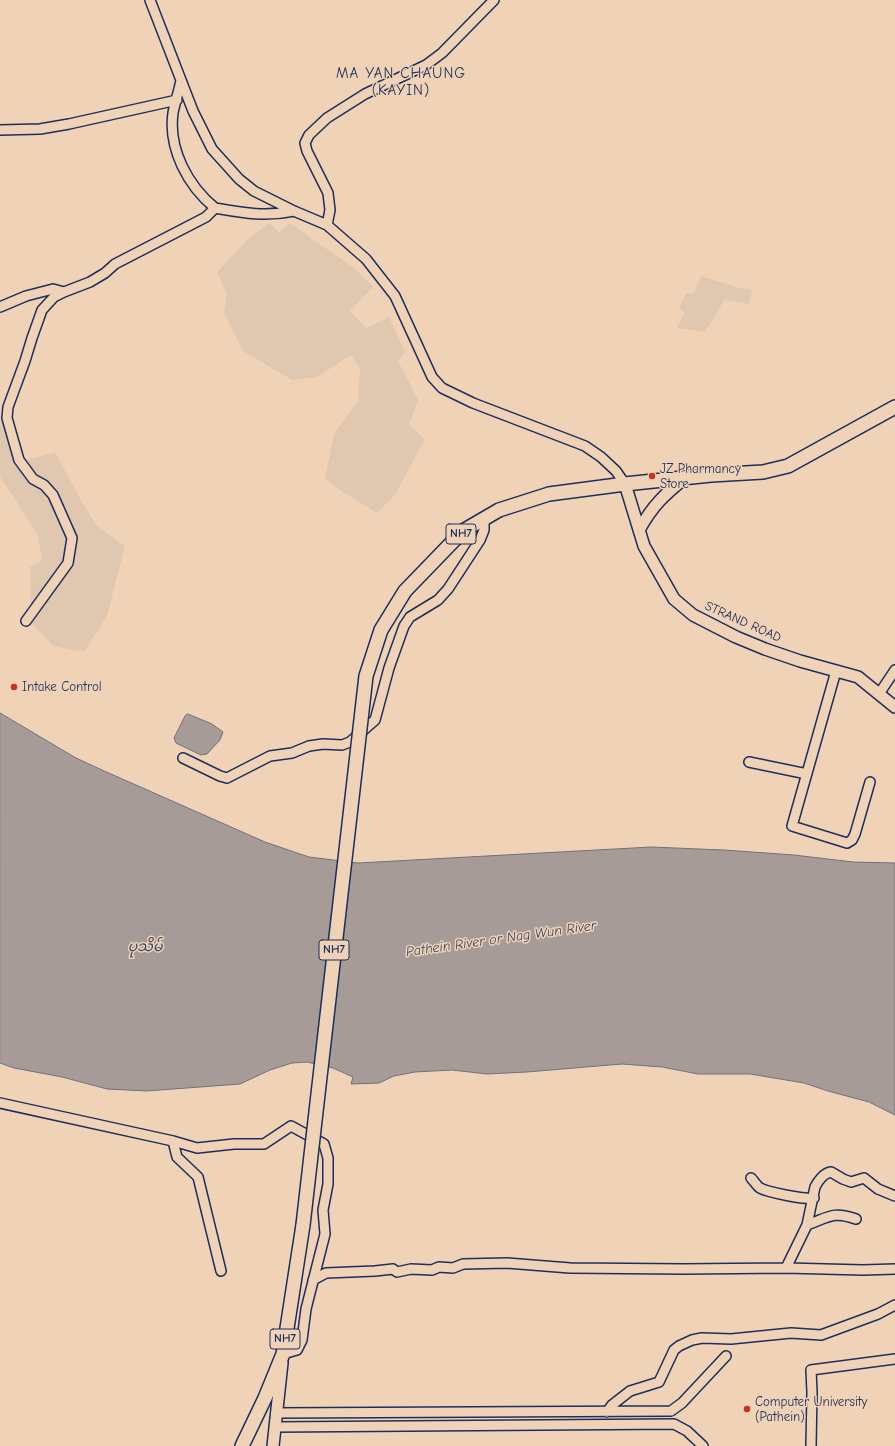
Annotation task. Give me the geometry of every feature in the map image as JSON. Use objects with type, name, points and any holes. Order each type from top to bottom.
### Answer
[{"type":"highway","name":"NH7","points":[[242,1446],[265,1398],[283,1354],[303,1225],[366,676],[381,630],[405,591],[463,531],[499,510],[549,494],[686,477],[763,472],[788,466],[895,407]]},
{"type":"main road","points":[[639,530],[649,512],[660,499],[686,477]]},
{"type":"main road","name":"STRAND ROAD","points":[[625,484],[644,546],[674,599],[693,615],[736,638],[800,661],[858,677],[895,707]]},
{"type":"main road","points":[[273,1446],[283,1354]]},
{"type":"street","points":[[150,0],[193,111],[212,149],[239,179],[254,191],[326,225],[366,259],[395,296],[432,377],[442,388],[473,403],[584,446],[601,457],[611,466],[625,484]]},
{"type":"street","points":[[326,225],[330,210],[328,193],[307,151],[305,143],[309,135],[327,118],[365,94],[426,65],[442,53],[494,0]]},
{"type":"street","points":[[182,80],[172,125],[176,151],[187,176],[204,200],[215,208],[264,215],[294,211]]},
{"type":"street","points":[[0,130],[15,131],[48,128],[176,102],[193,111]]},
{"type":"street","points":[[26,621],[68,563],[72,538],[53,495],[44,486],[33,480],[19,460],[7,418],[8,407],[26,362],[32,338],[42,310],[54,297],[90,282],[105,273],[115,264],[206,217],[215,208]]},
{"type":"street","points":[[0,307],[26,296],[53,289],[64,292]]},
{"type":"street","points":[[183,758],[227,778],[270,756],[292,753],[309,746],[323,744],[342,745],[350,742],[375,720],[388,668],[404,626],[410,617],[438,600],[448,589],[480,540],[484,530],[484,518]]},
{"type":"street","points":[[879,694],[895,670]]},
{"type":"street","points":[[836,671],[792,826],[847,843],[852,840],[855,834],[870,782]]},
{"type":"street","points":[[749,762],[807,774]]},
{"type":"street","points":[[0,1103],[173,1141],[197,1148],[234,1144],[264,1144],[291,1126],[324,1144],[328,1158],[328,1184],[323,1210],[325,1234],[306,1309],[302,1340],[297,1350],[283,1354]]},
{"type":"street","points":[[173,1141],[177,1157],[198,1177],[221,1271]]},
{"type":"street","points":[[786,1268],[807,1226],[814,1198],[815,1187],[828,1172],[852,1182],[864,1178],[878,1189],[895,1196]]},
{"type":"street","points":[[751,1178],[760,1188],[794,1197],[808,1199],[814,1198]]},
{"type":"street","points":[[807,1226],[831,1215],[837,1214],[844,1214],[856,1219]]},
{"type":"street","points":[[313,1280],[326,1272],[393,1269],[397,1272],[411,1269],[432,1270],[439,1267],[453,1268],[463,1264],[507,1263],[570,1268],[895,1269]]},
{"type":"street","points":[[606,1412],[612,1405],[630,1391],[644,1388],[659,1382],[674,1350],[686,1342],[702,1338],[731,1339],[791,1333],[821,1335],[878,1314],[895,1305]]},
{"type":"street","points":[[276,1413],[671,1411],[691,1393],[726,1356]]},
{"type":"street","points":[[811,1446],[811,1370],[895,1359]]},
{"type":"street","points":[[275,1427],[674,1424],[687,1431],[703,1446]]},
{"type":"shaded area","points":[[269,223],[279,232],[290,223],[355,269],[373,287],[350,311],[366,328],[389,317],[405,352],[398,361],[418,400],[409,425],[425,439],[395,495],[377,513],[340,490],[325,478],[334,434],[358,401],[360,369],[351,355],[317,377],[292,380],[243,351],[224,312],[227,295],[217,272],[249,238]]},
{"type":"shaded area","points":[[701,276],[739,288],[752,290],[749,304],[724,300],[705,332],[677,328],[685,312],[679,309],[686,293],[693,294]]},
{"type":"shaded area","points":[[11,419],[24,461],[55,452],[96,525],[125,546],[107,616],[84,652],[53,646],[30,621],[30,567],[42,560],[38,536],[0,477],[0,421]]},
{"type":"water","name":"ပုသိမ်","points":[[0,713],[76,758],[265,842],[309,857],[358,863],[651,847],[724,850],[794,855],[853,862],[895,863],[895,1115],[869,1102],[804,1083],[750,1074],[698,1074],[662,1067],[622,1064],[487,1074],[452,1070],[415,1072],[394,1076],[379,1083],[351,1084],[353,1077],[333,1068],[307,1062],[292,1063],[270,1070],[240,1084],[147,1091],[107,1089],[62,1077],[14,1068],[0,1063]]},
{"type":"water","points":[[188,714],[212,724],[223,732],[220,740],[207,754],[201,755],[176,743],[174,738],[185,716]]},
{"type":"place","name":"JZ Pharmancy Store","points":[[652,476]]},
{"type":"place","name":"Intake Control","points":[[14,687]]},
{"type":"place","name":"Computer University (Pathein)","points":[[747,1409]]},
{"type":"district","name":"MA YAN CHAUNG (KAYIN)","points":[[401,82]]},
{"type":"water label","name":"Pathein River or Nag Wun River","points":[[501,939]]}]
